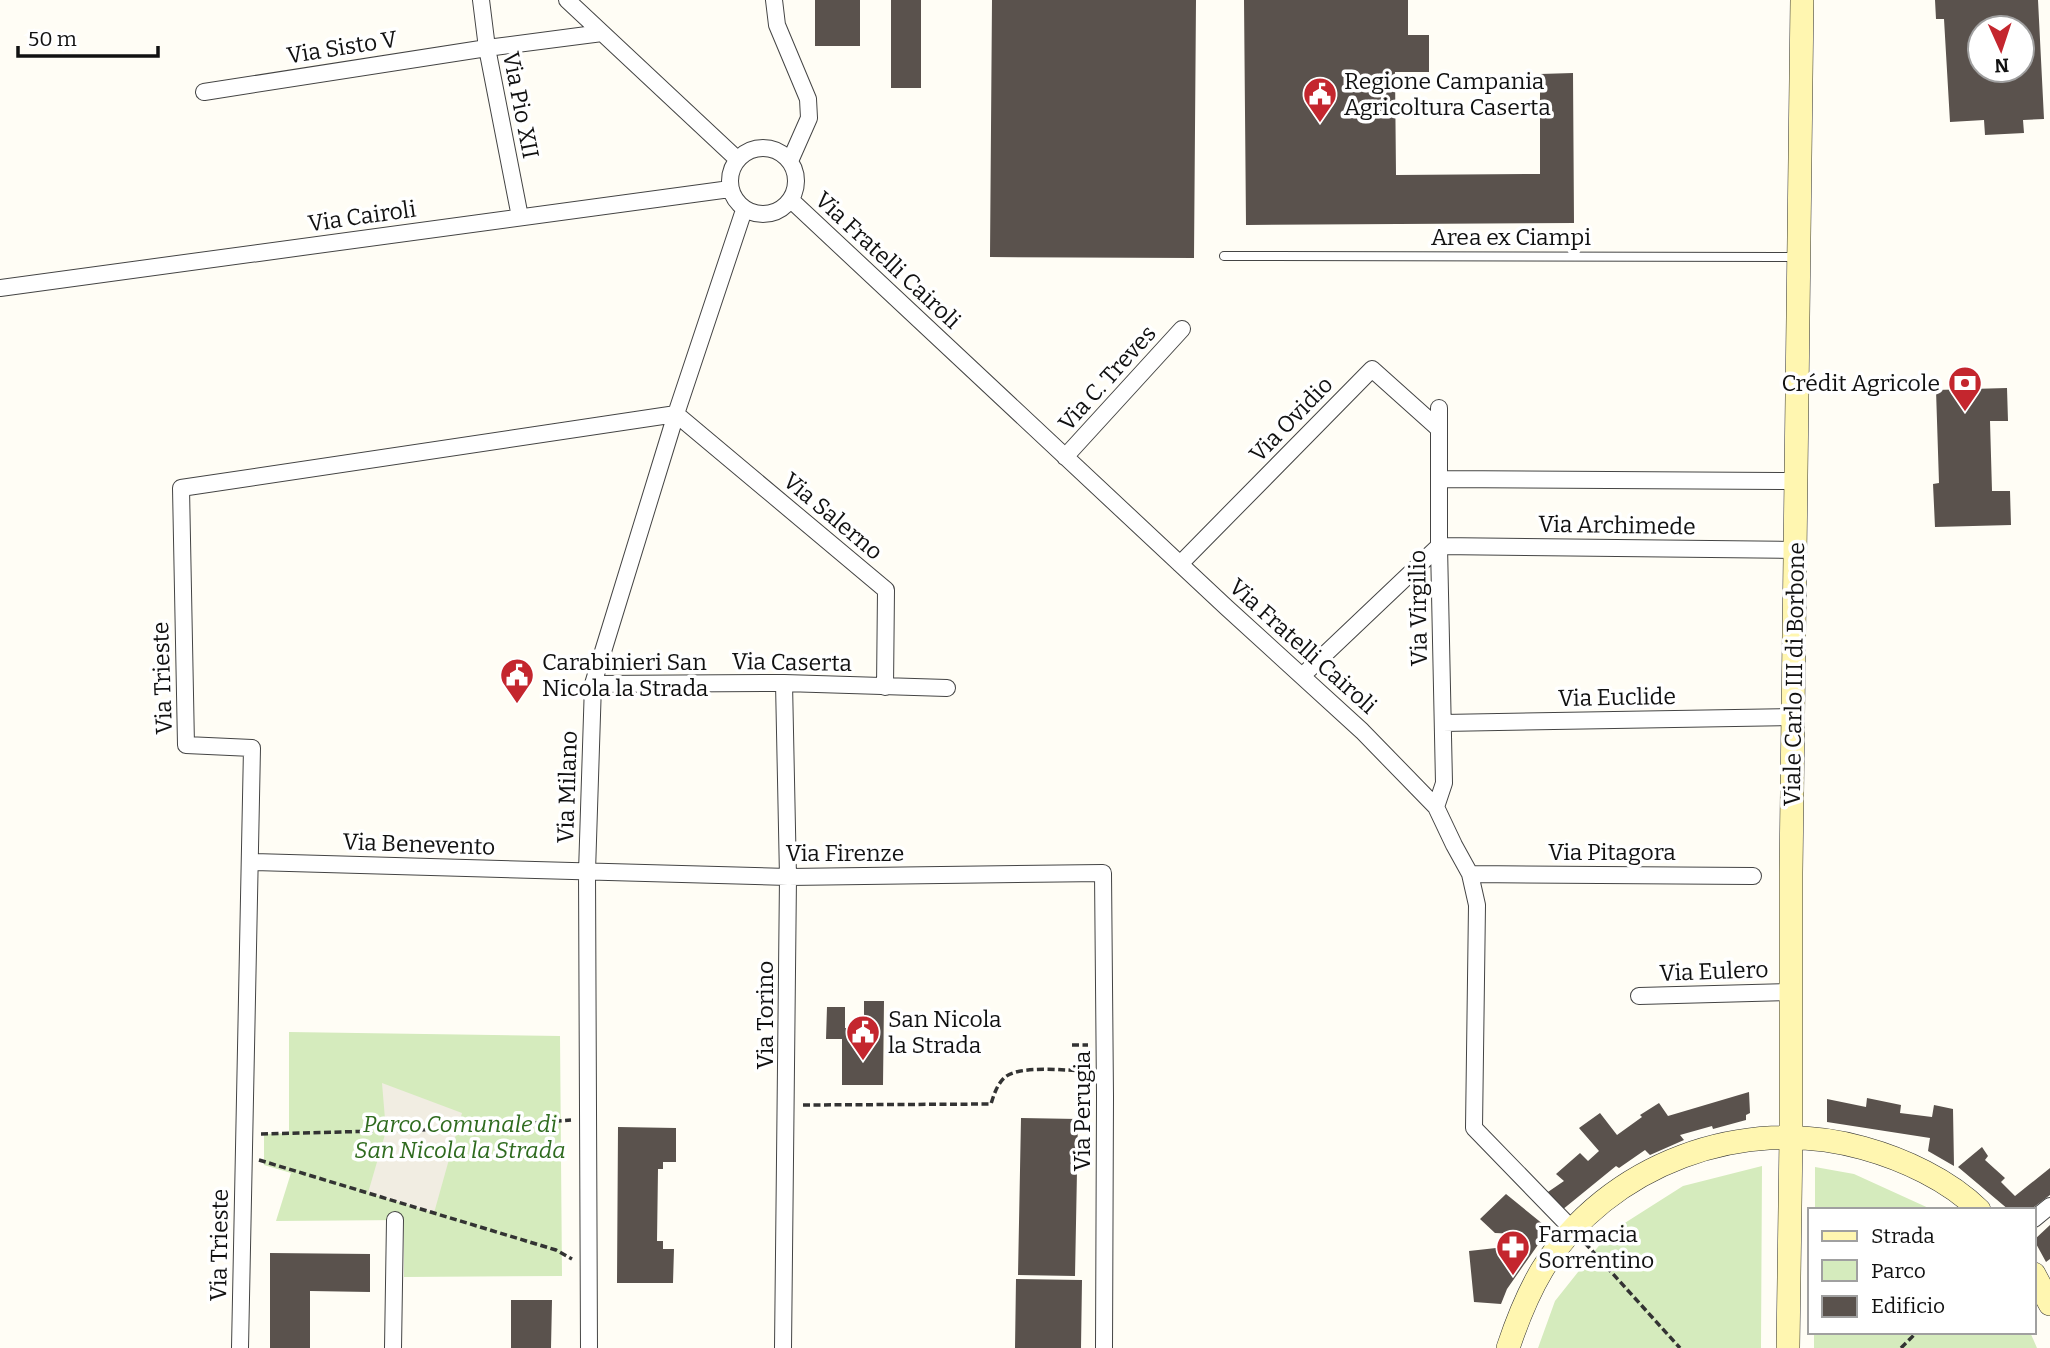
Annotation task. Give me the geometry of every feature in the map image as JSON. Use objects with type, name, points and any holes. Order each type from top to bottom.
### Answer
[{"type":"main road","name":"Viale Carlo III di Borbone","points":[[1788,1348],[1802,0]]},
{"type":"main road","points":[[1508,1348],[1520,1312],[1543,1269],[1573,1230],[1602,1202],[1636,1178],[1672,1160],[1710,1147],[1750,1139],[1791,1136],[1841,1141],[1889,1155],[1934,1176],[1976,1208]]},
{"type":"main road","points":[[2036,1278],[2050,1304]]},
{"type":"street","name":"Via Pio XII","points":[[481,0],[487,48],[520,217]]},
{"type":"street","points":[[567,0],[737,159]]},
{"type":"street","points":[[774,0],[776,25],[808,99],[809,118],[790,161]]},
{"type":"street","name":"Via Sisto V","points":[[204,92],[602,33]]},
{"type":"street","points":[[770,148],[790,161],[797,180],[791,200],[782,209],[769,215],[756,215],[744,210],[732,197],[730,173],[737,159],[746,152],[770,148]]},
{"type":"street","name":"Via Cairoli","points":[[0,288],[730,189]]},
{"type":"street","name":"Via Fratelli Cairoli","points":[[791,200],[1180,564],[1362,730],[1436,807],[1470,874],[1477,905],[1475,1128],[1573,1230]]},
{"type":"street","name":"Via Milano","points":[[589,1348],[587,872],[593,684],[676,414],[744,210]]},
{"type":"street","name":"Via C. Treves","points":[[1065,457],[1182,329]]},
{"type":"street","name":"Via Ovidio","points":[[1180,564],[1372,369],[1439,429]]},
{"type":"street","name":"Via Virgilio","points":[[1436,807],[1444,783],[1439,408]]},
{"type":"street","name":"Via Salerno","points":[[676,414],[886,590],[885,687]]},
{"type":"street","name":"Via Trieste","points":[[240,1348],[252,748],[186,745],[181,488],[676,414]]},
{"type":"street","points":[[1439,479],[1796,481]]},
{"type":"street","points":[[1302,676],[1439,546]]},
{"type":"street","name":"Via Archimede","points":[[1439,546],[1795,550]]},
{"type":"street","name":"Via Caserta","points":[[593,684],[785,683],[947,688]]},
{"type":"street","name":"Via Torino","points":[[783,1348],[788,877],[785,683]]},
{"type":"street","name":"Via Euclide","points":[[1443,723],[1793,717]]},
{"type":"street","name":"Via Benevento","points":[[250,862],[587,872]]},
{"type":"street","name":"Via Firenze","points":[[587,872],[788,877],[1103,873]]},
{"type":"street","name":"Via Perugia","points":[[1103,873],[1104,1348]]},
{"type":"street","name":"Via Pitagora","points":[[1470,874],[1753,876]]},
{"type":"street","name":"Via Eulero","points":[[1639,996],[1791,992]]},
{"type":"street","points":[[2036,1217],[2050,1206]]},
{"type":"street","points":[[393,1348],[395,1220]]},
{"type":"lane","name":"Area ex Ciampi","points":[[1224,256],[1799,257]]},
{"type":"path","points":[[787,1105],[991,1104],[997,1087],[1005,1076],[1021,1070],[1105,1071]]},
{"type":"path","points":[[245,1134],[458,1129],[553,1120],[588,1120]]},
{"type":"path","points":[[244,1155],[556,1250],[589,1268]]},
{"type":"path","points":[[1573,1230],[1680,1348]]},
{"type":"path","points":[[1901,1348],[1915,1334]]},
{"type":"green space","name":"Parco Comunale di San Nicola la Strada","points":[[289,1032],[560,1036],[562,1276],[404,1277],[404,1220],[276,1221],[291,1173],[264,1165],[264,1134],[289,1133]]},
{"type":"green space","points":[[1762,1166],[1761,1348],[1538,1348],[1555,1301],[1609,1233],[1683,1186]]},
{"type":"green space","points":[[1815,1167],[1854,1174],[1929,1208],[1815,1208]]},
{"type":"green space","points":[[1814,1334],[2031,1334],[2037,1348],[1814,1348]]},
{"type":"shaded area","points":[[382,1083],[462,1113],[434,1213],[368,1193],[386,1131]]},
{"type":"building","points":[[815,0],[860,0],[860,46],[815,46]]},
{"type":"building","points":[[891,0],[921,0],[921,88],[891,88]]},
{"type":"building","points":[[992,0],[1196,0],[1194,258],[990,257]]},
{"type":"building","name":"Regione Campania Agricoltura Caserta","points":[[1244,0],[1408,0],[1408,35],[1429,35],[1429,72],[1395,72],[1396,175],[1540,174],[1540,74],[1573,73],[1574,223],[1246,225]]},
{"type":"building","points":[[1935,0],[2038,0],[2044,119],[2023,120],[2024,133],[1985,135],[1984,120],[1950,122],[1944,19],[1936,19]]},
{"type":"building","points":[[2007,388],[2008,421],[1990,421],[1992,491],[2010,491],[2011,525],[1935,527],[1933,484],[1939,483],[1936,390]]},
{"type":"building","name":"San Nicola la Strada","points":[[864,1001],[884,1001],[883,1085],[842,1085],[842,1039],[826,1039],[827,1007],[845,1007],[845,1028],[864,1028]]},
{"type":"building","points":[[1749,1092],[1750,1113],[1746,1115],[1746,1120],[1680,1135],[1684,1140],[1650,1155],[1645,1150],[1619,1168],[1616,1166],[1562,1210],[1545,1194],[1564,1181],[1556,1174],[1580,1153],[1588,1161],[1599,1151],[1579,1128],[1600,1113],[1617,1135],[1659,1103],[1668,1116]]},
{"type":"building","points":[[1867,1098],[1901,1105],[1900,1113],[1932,1117],[1934,1105],[1953,1109],[1954,1166],[1928,1151],[1930,1138],[1827,1122],[1827,1099],[1866,1107]]},
{"type":"building","points":[[1021,1118],[1078,1119],[1075,1276],[1018,1275]]},
{"type":"building","points":[[618,1127],[676,1128],[676,1162],[663,1162],[663,1169],[658,1169],[657,1241],[663,1241],[663,1249],[674,1249],[673,1283],[617,1283]]},
{"type":"building","points":[[1982,1147],[1988,1156],[1985,1160],[2005,1178],[2001,1182],[2015,1196],[2050,1168],[2050,1195],[2033,1208],[2007,1208],[1958,1167]]},
{"type":"building","points":[[1506,1194],[1549,1229],[1507,1289],[1501,1304],[1474,1302],[1469,1251],[1505,1247],[1517,1234],[1495,1233],[1480,1219]]},
{"type":"building","points":[[2050,1225],[2050,1259],[2046,1262],[2036,1244],[2036,1238]]},
{"type":"building","points":[[270,1253],[370,1254],[370,1292],[310,1291],[310,1348],[270,1348]]},
{"type":"building","points":[[1016,1279],[1082,1280],[1081,1348],[1015,1348]]},
{"type":"building","points":[[511,1300],[552,1300],[551,1348],[511,1348]]},
{"type":"place","name":"Regione Campania Agricoltura Caserta","points":[[1320,124]]},
{"type":"place","name":"Crédit Agricole","points":[[1965,413]]},
{"type":"place","name":"Carabinieri San Nicola la Strada","points":[[517,705]]},
{"type":"place","name":"San Nicola la Strada","points":[[863,1062]]},
{"type":"place","name":"Farmacia Sorrentino","points":[[1513,1277]]}]
